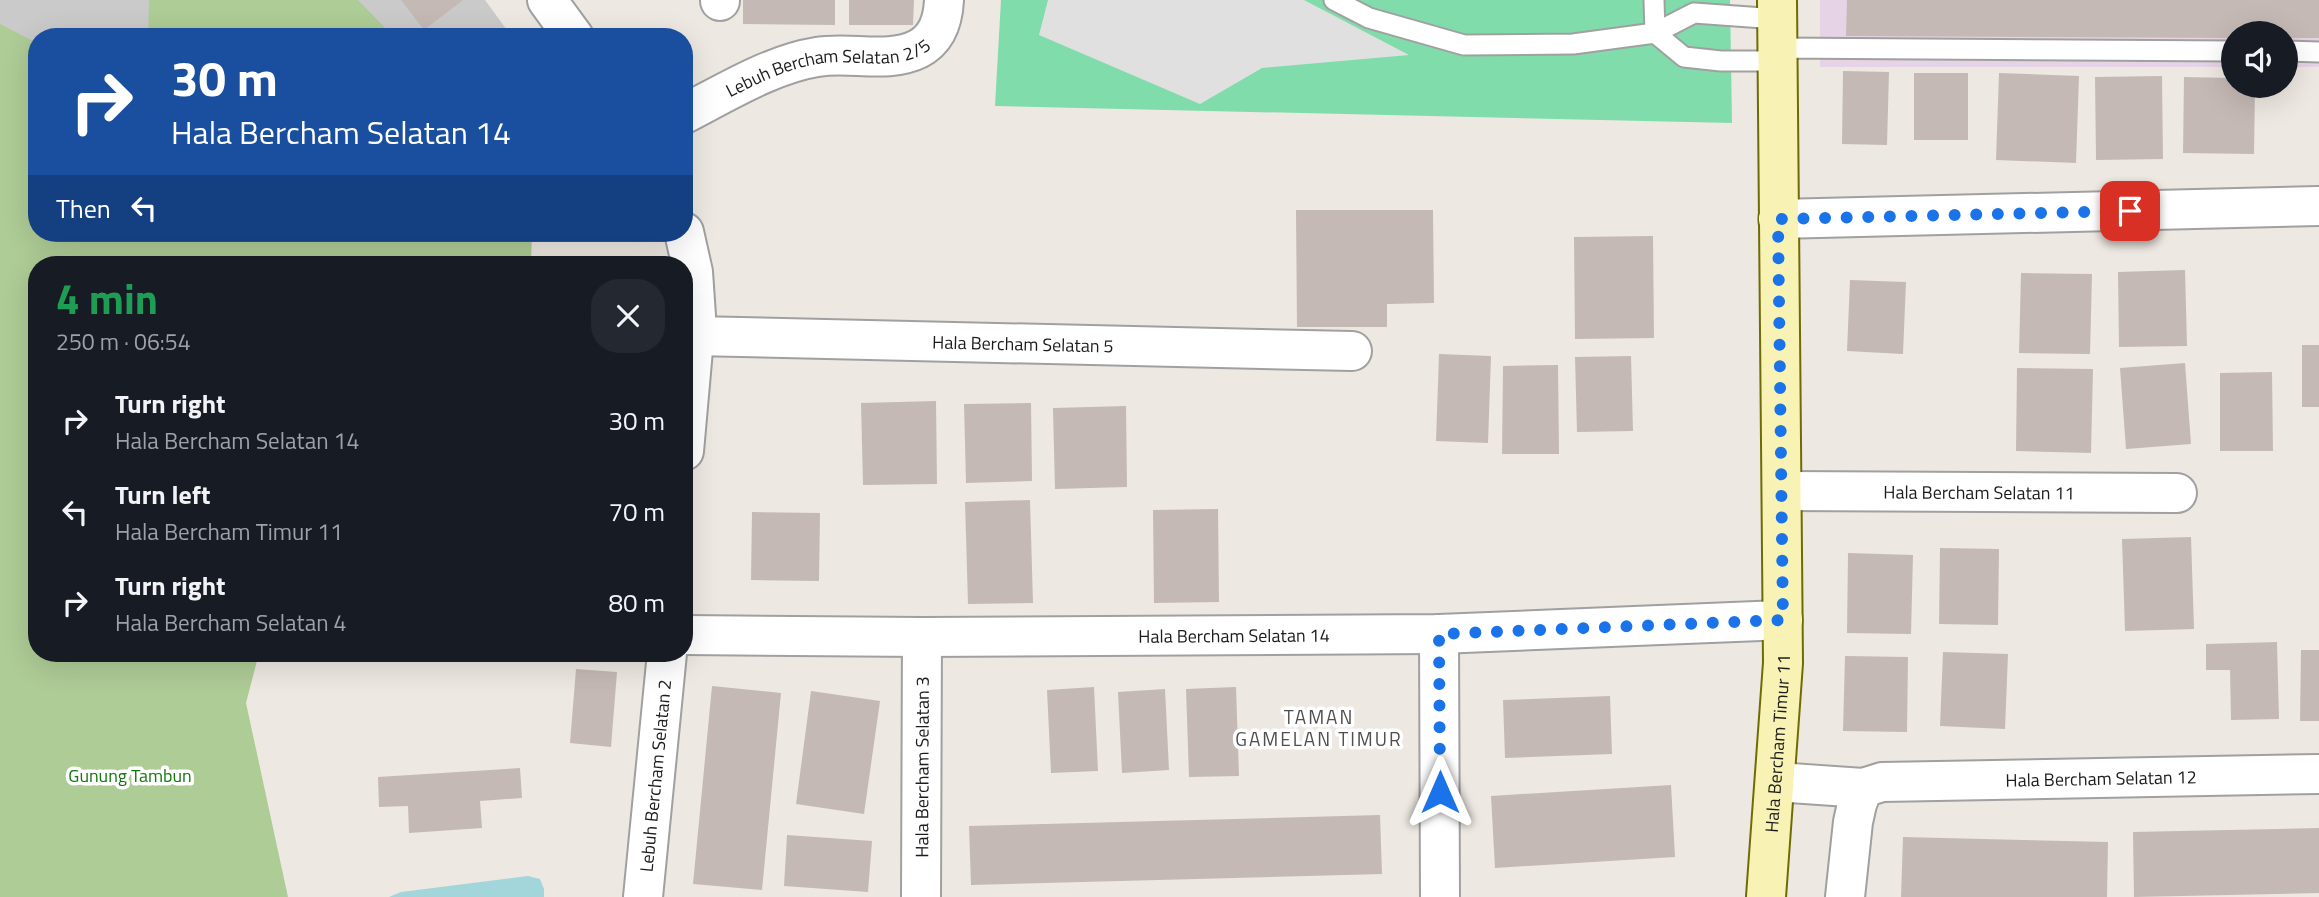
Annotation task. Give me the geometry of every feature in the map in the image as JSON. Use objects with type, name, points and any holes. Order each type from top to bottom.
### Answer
[{"type":"street","points":[[547,0],[567,28]]},
{"type":"street","name":"Lebuh Bercham Selatan 2/5","points":[[693,110],[780,66],[817,57],[852,54],[888,57],[914,51],[927,44],[936,32],[943,16],[944,0]]},
{"type":"street","name":"Hala Bercham Timur 11","points":[[1766,897],[1783,663],[1778,32]]},
{"type":"street","points":[[1778,219],[2319,206]]},
{"type":"street","points":[[693,272],[696,316],[693,348]]},
{"type":"street","name":"Hala Bercham Selatan 5","points":[[694,336],[1352,351]]},
{"type":"street","name":"Hala Bercham Selatan 11","points":[[1783,491],[2177,493]]},
{"type":"street","name":"Hala Bercham Selatan 14","points":[[693,635],[922,637],[1439,634],[1783,620]]},
{"type":"street","points":[[1439,634],[1440,897]]},
{"type":"street","name":"Hala Bercham Selatan 3","points":[[921,897],[922,637]]},
{"type":"street","name":"Lebuh Bercham Selatan 2","points":[[643,897],[666,662]]},
{"type":"street","name":"Hala Bercham Selatan 12","points":[[1776,782],[1872,785],[2319,774]]},
{"type":"street","points":[[1845,897],[1857,804],[1872,785]]},
{"type":"lane","points":[[1334,0],[1369,18],[1464,44],[1573,44],[1655,33],[1694,13],[1778,32],[2221,50]]},
{"type":"lane","points":[[1654,0],[1655,33],[1684,57],[1721,61],[1778,32]]},
{"type":"lane","points":[[2298,51],[2319,52]]},
{"type":"shaded area","points":[[0,0],[485,0],[505,28],[28,28],[28,48],[0,48]]},
{"type":"shaded area","points":[[1048,0],[1304,0],[1409,55],[1262,68],[1200,104],[1039,35]]},
{"type":"shaded area","points":[[1820,0],[2319,0],[2319,67],[2298,67],[2298,21],[2221,21],[2221,67],[1820,67]]},
{"type":"green space","points":[[149,0],[358,0],[385,28],[148,28]]},
{"type":"green space","points":[[1001,0],[1730,0],[1732,123],[995,106]]},
{"type":"green space","name":"Gunung Tambun","points":[[0,24],[28,38],[28,242],[532,242],[531,256],[28,256],[28,662],[257,662],[246,703],[288,897],[0,897]]},
{"type":"water","points":[[528,876],[540,879],[544,897],[389,897],[401,892]]},
{"type":"building","points":[[401,0],[463,0],[427,28],[422,28]]},
{"type":"building","points":[[743,0],[835,0],[835,25],[743,24]]},
{"type":"building","points":[[849,0],[914,0],[913,25],[849,25]]},
{"type":"building","points":[[1847,0],[2319,0],[2319,38],[2298,38],[2298,21],[2221,21],[2221,38],[1846,36]]},
{"type":"building","points":[[1843,71],[1889,72],[1887,145],[1842,144]]},
{"type":"building","points":[[1914,73],[1968,73],[1968,140],[1914,140]]},
{"type":"building","points":[[1999,73],[2079,76],[2076,163],[1996,160]]},
{"type":"building","points":[[2162,76],[2163,159],[2096,160],[2095,77]]},
{"type":"building","points":[[2184,77],[2221,78],[2221,98],[2255,98],[2254,154],[2183,153]]},
{"type":"building","points":[[1296,210],[1433,210],[1434,303],[1387,304],[1387,327],[1297,327]]},
{"type":"building","points":[[1653,236],[1654,338],[1575,339],[1574,237]]},
{"type":"building","points":[[2185,270],[2187,346],[2119,347],[2118,272]]},
{"type":"building","points":[[2021,273],[2092,274],[2090,354],[2019,353]]},
{"type":"building","points":[[1850,280],[1906,282],[1903,354],[1847,351]]},
{"type":"building","points":[[2302,345],[2319,345],[2319,407],[2302,407]]},
{"type":"building","points":[[1439,354],[1491,356],[1488,443],[1436,441]]},
{"type":"building","points":[[1631,356],[1633,431],[1577,432],[1575,357]]},
{"type":"building","points":[[2185,363],[2191,444],[2126,449],[2120,368]]},
{"type":"building","points":[[1558,365],[1559,454],[1502,454],[1503,366]]},
{"type":"building","points":[[2017,368],[2093,369],[2091,453],[2016,451]]},
{"type":"building","points":[[2272,372],[2273,451],[2220,451],[2220,373]]},
{"type":"building","points":[[936,401],[937,484],[863,485],[861,403]]},
{"type":"building","points":[[1031,403],[1032,481],[966,483],[964,404]]},
{"type":"building","points":[[1126,406],[1127,487],[1055,489],[1053,408]]},
{"type":"building","points":[[1030,500],[1033,603],[968,604],[965,502]]},
{"type":"building","points":[[1218,509],[1219,602],[1154,603],[1153,510]]},
{"type":"building","points":[[752,512],[820,513],[819,581],[751,580]]},
{"type":"building","points":[[2191,537],[2194,629],[2125,631],[2122,539]]},
{"type":"building","points":[[1940,548],[1999,549],[1998,625],[1939,624]]},
{"type":"building","points":[[1848,553],[1913,555],[1911,634],[1847,633]]},
{"type":"building","points":[[2277,642],[2279,719],[2231,720],[2230,670],[2206,670],[2206,644]]},
{"type":"building","points":[[2301,650],[2319,650],[2319,721],[2300,721]]},
{"type":"building","points":[[1943,652],[2008,654],[2005,729],[1940,726]]},
{"type":"building","points":[[1845,656],[1908,657],[1907,732],[1843,731]]},
{"type":"building","points":[[576,669],[617,672],[611,747],[570,743]]},
{"type":"building","points":[[712,686],[781,693],[762,890],[693,884]]},
{"type":"building","points":[[1094,687],[1098,771],[1051,773],[1047,690]]},
{"type":"building","points":[[1236,687],[1239,776],[1189,777],[1186,689]]},
{"type":"building","points":[[1165,689],[1169,770],[1122,773],[1118,692]]},
{"type":"building","points":[[811,691],[880,701],[864,814],[796,804]]},
{"type":"building","points":[[1610,696],[1612,754],[1505,758],[1503,700]]},
{"type":"building","points":[[520,768],[522,798],[480,801],[482,828],[409,833],[408,806],[379,807],[378,777]]},
{"type":"building","points":[[1671,785],[1675,857],[1495,868],[1491,796]]},
{"type":"building","points":[[1380,815],[1382,874],[971,885],[969,826]]},
{"type":"building","points":[[2319,828],[2319,893],[2134,897],[2133,832]]},
{"type":"building","points":[[787,835],[872,841],[868,892],[784,886]]},
{"type":"building","points":[[1903,837],[2108,842],[2107,897],[1901,897]]},
{"type":"district","name":"TAMAN GAMELAN TIMUR","points":[[1319,727]]},
{"type":"route","points":[[1440,792],[1439,634],[1783,620],[1778,219],[2130,211]]}]
